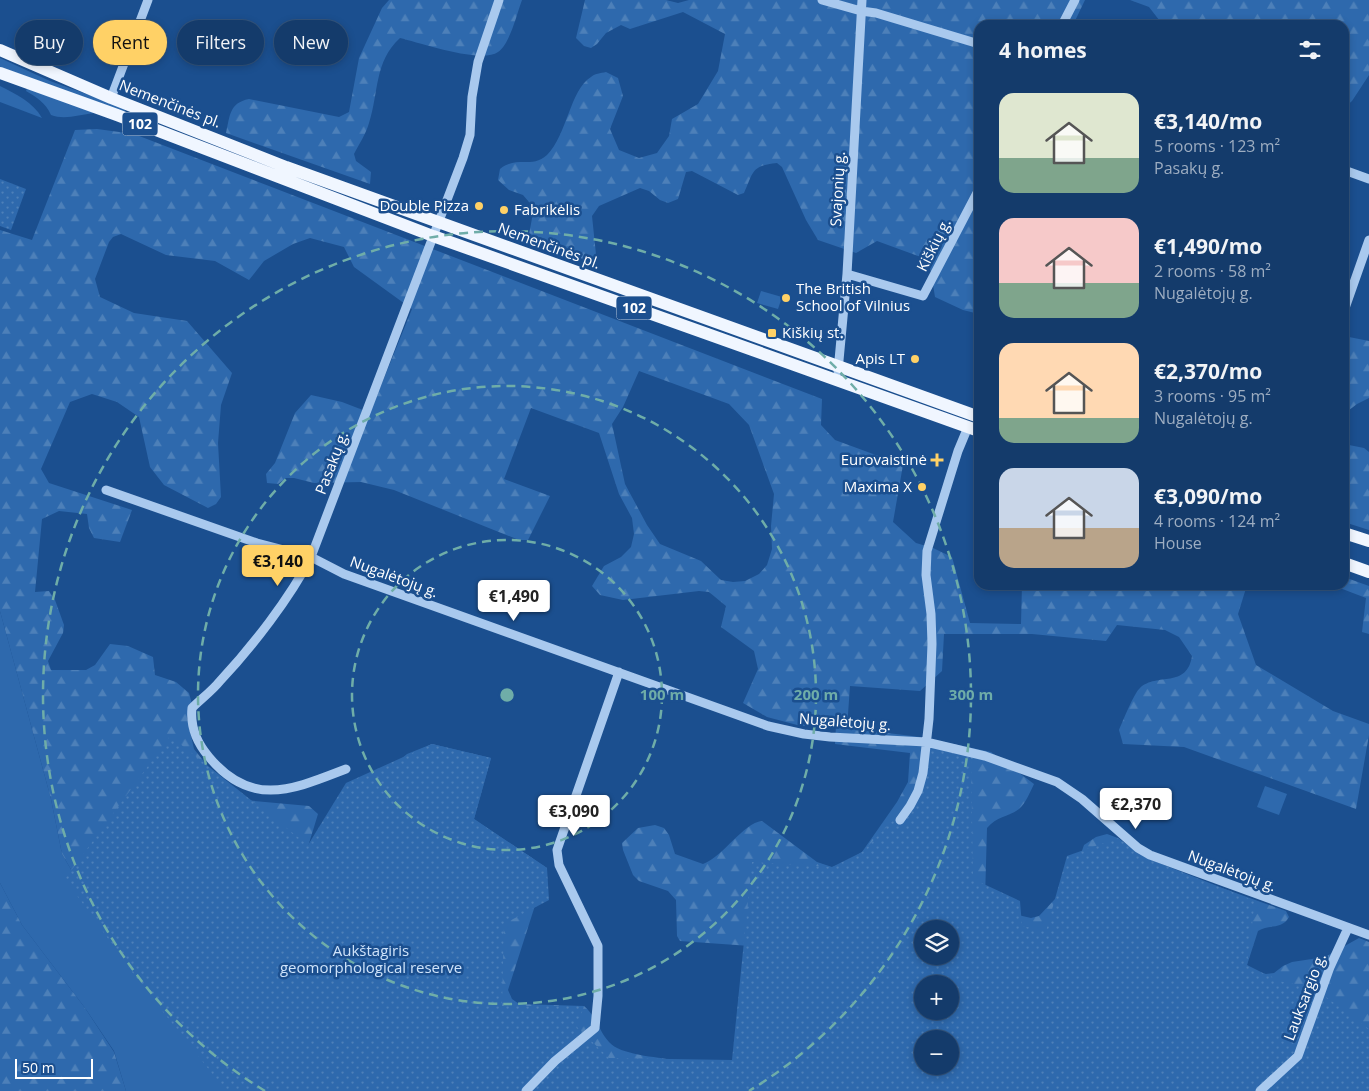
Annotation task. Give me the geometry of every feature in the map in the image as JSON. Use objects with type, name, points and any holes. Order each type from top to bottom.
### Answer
[{"type":"main road","name":"Nemenčinės pl.","points":[[0,50],[111,98],[277,163],[837,373],[973,429]]},
{"type":"main road","name":"Nemenčinės pl.","points":[[0,73],[433,236],[837,373],[974,415]]},
{"type":"main road","points":[[1349,535],[1369,541]]},
{"type":"main road","points":[[1349,565],[1369,572]]},
{"type":"street","points":[[111,98],[148,0]]},
{"type":"street","name":"Pasakų g.","points":[[346,769],[288,790],[261,790],[245,786],[229,777],[202,748],[192,724],[192,708],[220,682],[263,630],[303,572],[311,557],[463,158],[470,135],[472,97],[478,62],[498,0]]},
{"type":"street","points":[[822,0],[861,11],[876,13],[974,42]]},
{"type":"street","name":"Svajonių g.","points":[[837,373],[847,274],[862,0]]},
{"type":"street","points":[[1065,20],[1075,0]]},
{"type":"street","points":[[1349,172],[1369,179]]},
{"type":"street","name":"Kiškių g.","points":[[847,274],[923,296],[974,199]]},
{"type":"street","points":[[1349,297],[1369,240]]},
{"type":"street","points":[[900,820],[918,791],[926,742],[932,644],[931,614],[926,575],[927,551],[958,451],[973,429]]},
{"type":"street","name":"Nugalėtojų g.","points":[[106,490],[257,543],[311,557],[344,574],[753,721],[791,732],[830,737],[926,742],[984,756],[1057,782],[1082,799],[1138,848],[1150,855],[1369,935]]},
{"type":"street","points":[[526,1091],[555,1061],[595,1028],[598,996],[598,946],[559,866],[557,850],[619,672]]},
{"type":"street","name":"Lauksargio g.","points":[[1260,1091],[1298,1056],[1330,967],[1348,928]]},
{"type":"green space","points":[[389,0],[522,0],[513,28],[506,42],[498,52],[490,55],[465,54],[400,38],[392,47],[381,67],[368,127],[354,154],[356,161],[371,172],[370,184],[226,133],[234,107],[242,101],[249,99],[339,117],[349,112],[359,58],[382,8]]},
{"type":"green space","points":[[585,0],[666,0],[678,3],[689,0],[1085,0],[1075,20],[974,20],[974,313],[963,310],[935,297],[929,260],[877,241],[856,253],[818,240],[806,220],[782,167],[777,163],[762,166],[754,171],[744,193],[738,195],[692,171],[686,172],[678,199],[668,203],[660,200],[649,191],[640,188],[599,206],[592,216],[597,264],[528,240],[533,213],[529,202],[523,195],[509,190],[498,180],[500,169],[512,163],[536,161],[547,155],[554,146],[573,102],[584,83],[594,75],[606,72],[618,78],[623,96],[610,129],[619,150],[639,158],[657,153],[669,136],[672,119],[698,104],[718,71],[725,34],[683,12],[630,29],[621,25],[606,33],[591,48],[584,46],[576,38]]},
{"type":"green space","points":[[1130,0],[1369,0],[1369,75],[1349,104],[1349,20],[1159,20],[1149,7]]},
{"type":"green space","points":[[0,58],[50,81],[126,108],[124,112],[0,67]]},
{"type":"green space","points":[[0,86],[29,103],[42,118],[0,102]]},
{"type":"green space","points":[[27,88],[94,113],[66,117],[51,115],[44,104],[26,91]]},
{"type":"green space","points":[[97,129],[134,134],[822,399],[821,425],[835,440],[903,465],[893,522],[916,543],[933,548],[952,557],[970,623],[1021,624],[1022,590],[1245,590],[1238,614],[1256,665],[1333,711],[1369,724],[1369,735],[1356,809],[1184,747],[1123,744],[1119,730],[1140,688],[1147,683],[1178,676],[1184,673],[1189,666],[1192,656],[1179,637],[1165,630],[1117,625],[1106,641],[1032,634],[944,634],[942,671],[920,691],[850,686],[847,728],[920,737],[991,752],[1034,784],[1026,801],[1019,809],[995,821],[987,828],[985,899],[989,908],[1031,918],[1039,916],[1071,882],[1084,845],[1096,837],[1107,834],[1118,838],[1138,854],[1169,869],[1286,911],[1289,917],[1283,924],[1258,931],[1247,965],[1250,970],[1266,974],[1274,973],[1292,962],[1325,957],[1359,938],[1369,942],[1369,1091],[930,1091],[765,947],[680,941],[677,936],[676,900],[668,891],[639,881],[633,875],[623,850],[622,843],[638,828],[655,825],[664,828],[669,835],[675,854],[703,864],[711,860],[748,827],[762,821],[817,862],[832,867],[847,862],[862,852],[897,802],[908,782],[910,753],[835,744],[836,726],[801,726],[767,717],[743,703],[758,669],[754,651],[721,627],[726,606],[709,592],[699,591],[623,600],[600,595],[592,586],[604,566],[621,557],[631,547],[634,534],[632,518],[619,494],[599,433],[531,408],[504,479],[550,496],[528,540],[519,540],[394,490],[361,482],[314,483],[286,478],[278,484],[267,483],[266,474],[275,463],[295,413],[311,395],[342,402],[368,412],[372,408],[412,309],[354,267],[344,247],[310,238],[293,244],[264,261],[249,280],[215,261],[166,255],[121,234],[113,237],[109,242],[95,279],[100,297],[134,313],[187,321],[232,373],[221,405],[218,443],[221,497],[216,504],[208,508],[164,485],[150,467],[139,417],[117,402],[92,394],[70,402],[41,469],[49,483],[132,510],[120,542],[94,538],[89,528],[87,514],[59,511],[42,519],[35,592],[49,591],[55,600],[64,625],[63,633],[48,661],[51,670],[86,670],[95,665],[110,644],[128,646],[153,657],[155,675],[176,682],[189,693],[192,704],[187,718],[194,749],[221,783],[244,800],[309,806],[318,814],[286,918],[382,775],[407,754],[432,744],[491,758],[474,819],[547,868],[508,990],[512,999],[519,1004],[584,1006],[592,1014],[609,1042],[614,1046],[630,1053],[674,1060],[229,1091],[94,909],[62,854],[51,799],[0,611],[0,230],[32,240],[75,130]],"holes":[[[639,371],[729,404],[749,425],[774,494],[771,526],[772,549],[767,565],[759,574],[745,581],[733,582],[721,580],[701,561],[660,544],[647,525],[625,484],[612,424],[623,407]]]},
{"type":"green space","points":[[0,179],[26,189],[11,230],[0,226]]},
{"type":"green space","points":[[761,291],[782,297],[778,309],[757,303]]},
{"type":"green space","points":[[1349,337],[1369,341],[1369,398],[1349,410]]},
{"type":"green space","points":[[1349,445],[1364,448],[1369,452],[1369,530],[1349,524]]},
{"type":"green space","points":[[1349,579],[1369,586],[1369,634],[1362,632],[1366,598],[1345,590],[1349,590]]},
{"type":"green space","points":[[0,611],[51,799],[62,854],[94,909],[229,1091],[126,1091],[114,1051],[85,1008],[22,925],[0,883]]},
{"type":"green space","name":"Aukštagiris geomorphological reserve","points":[[170,736],[308,845],[346,783],[432,744],[491,758],[474,819],[547,868],[549,900],[504,924],[502,1006],[584,1006],[577,1027],[609,1058],[732,1060],[752,862],[832,867],[862,852],[914,799],[926,742],[971,753],[973,879],[1020,901],[1022,926],[1046,931],[1067,856],[1118,838],[1144,857],[1255,901],[1247,965],[1279,981],[1314,988],[1369,1029],[1369,1091],[226,1091],[140,983],[65,879]]},
{"type":"green space","points":[[1265,786],[1287,794],[1279,815],[1257,807]]},
{"type":"green space","points":[[0,883],[22,925],[85,1008],[114,1052],[126,1091],[0,1091]]},
{"type":"place","name":"Double Pizza","points":[[479,206]]},
{"type":"place","name":"Fabrikėlis","points":[[504,210]]},
{"type":"place","name":"The British School of Vilnius","points":[[786,298]]},
{"type":"place","name":"Kiškių st.","points":[[772,333]]},
{"type":"place","name":"Apis LT","points":[[915,359]]},
{"type":"place","name":"Eurovaistinė","points":[[937,460]]},
{"type":"place","name":"Maxima X","points":[[922,487]]}]
